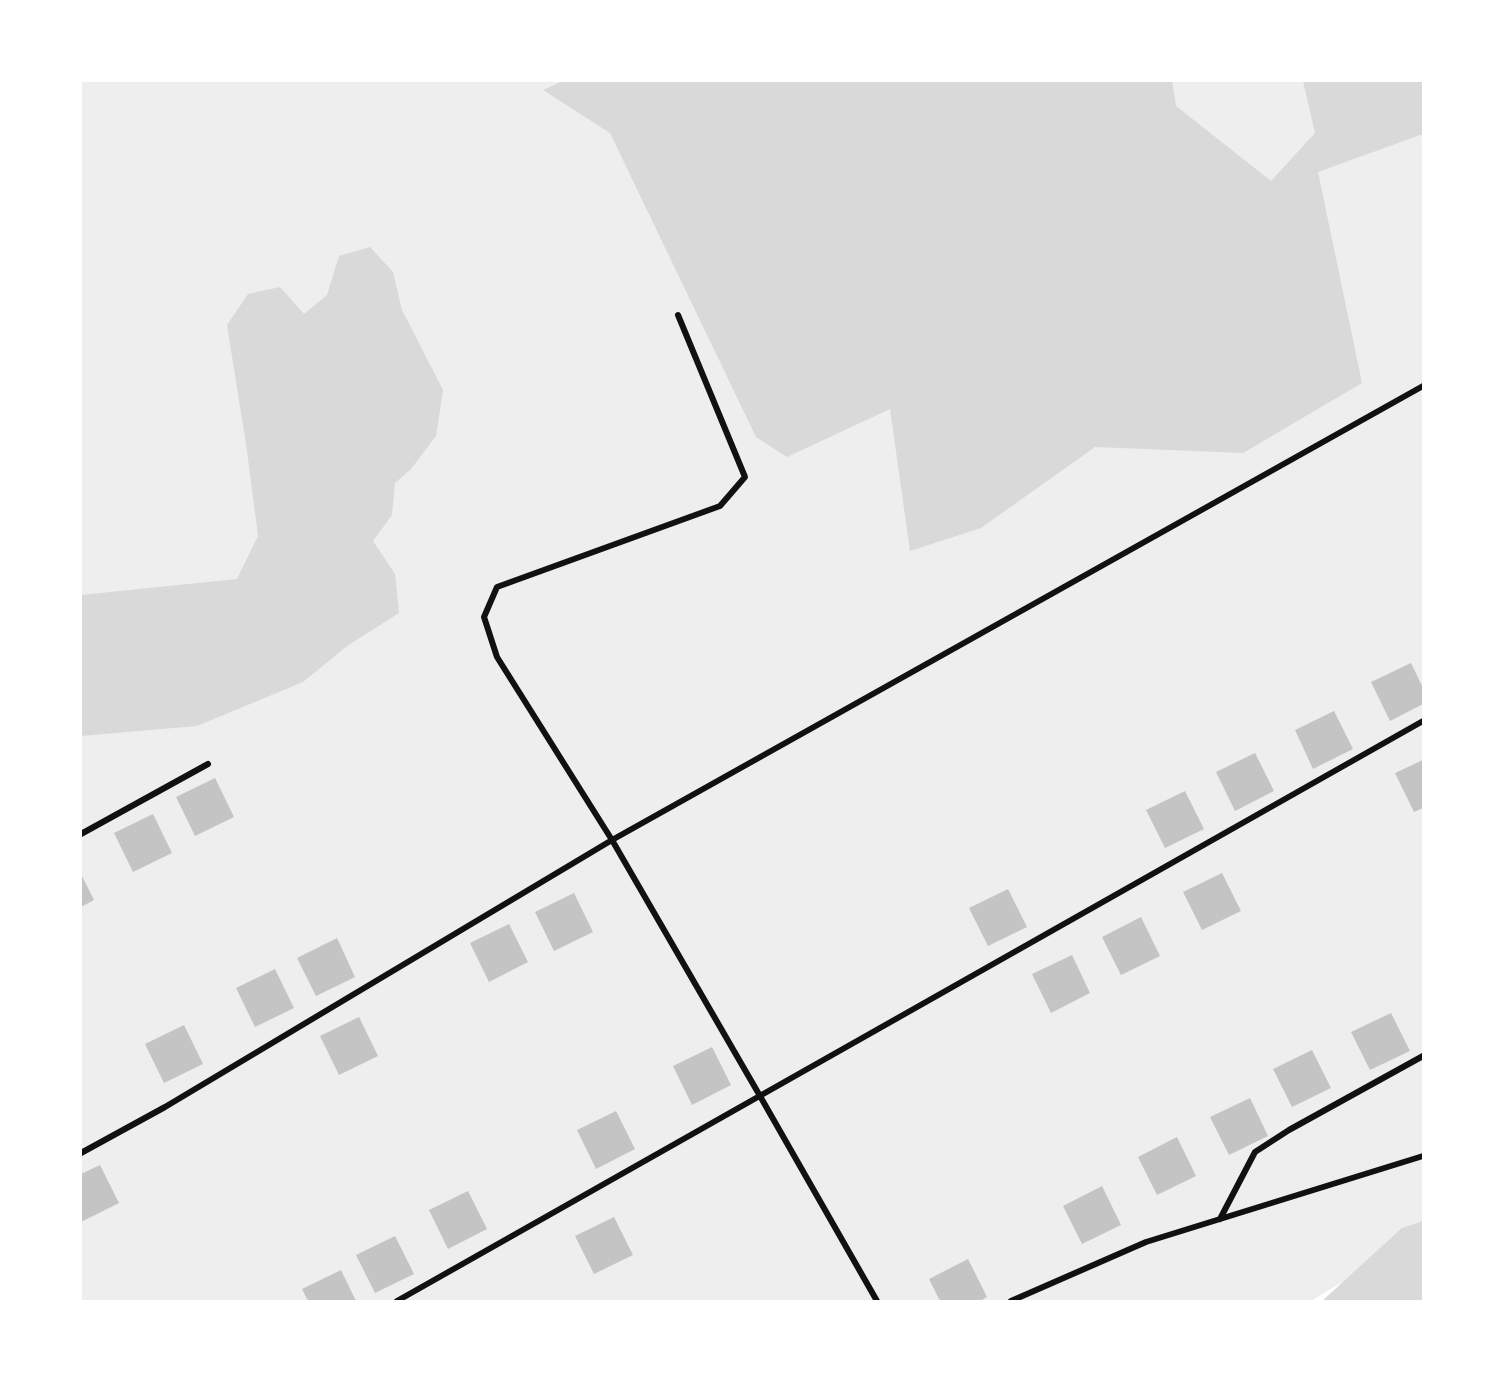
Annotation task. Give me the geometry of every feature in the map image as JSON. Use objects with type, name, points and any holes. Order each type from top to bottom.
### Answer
[{"type":"street","points":[[678,315],[744,477],[720,506],[497,587],[484,617],[497,657],[612,840],[877,1301]]},
{"type":"street","points":[[81,1153],[175,1101],[612,840],[1423,386]]},
{"type":"street","points":[[397,1301],[1423,721]]},
{"type":"street","points":[[81,834],[208,764]]},
{"type":"street","points":[[1220,1219],[1255,1152],[1289,1130],[1423,1056]]},
{"type":"street","points":[[1011,1301],[1146,1242],[1423,1156]]},
{"type":"shaded area","points":[[81,81],[1423,81],[1423,1233],[1311,1301],[81,1301]]},
{"type":"shaded area","points":[[563,81],[1172,81],[1176,106],[1271,181],[1315,133],[1303,81],[1423,81],[1423,134],[1318,172],[1362,383],[1243,453],[1095,447],[981,528],[910,551],[890,409],[787,457],[756,437],[610,133],[543,90]]},
{"type":"shaded area","points":[[370,247],[393,272],[402,310],[443,390],[436,436],[411,469],[395,483],[392,515],[373,541],[395,574],[399,613],[347,646],[303,682],[197,726],[81,736],[81,595],[237,579],[258,536],[227,325],[248,294],[280,287],[304,314],[327,295],[339,256]]},
{"type":"shaded area","points":[[1423,1221],[1423,1301],[1322,1301],[1402,1228]]},
{"type":"building","points":[[1411,663],[1423,688],[1423,704],[1390,721],[1371,682]]},
{"type":"building","points":[[1334,711],[1353,749],[1313,769],[1295,730]]},
{"type":"building","points":[[1255,753],[1274,791],[1235,811],[1216,772]]},
{"type":"building","points":[[1423,760],[1423,808],[1414,812],[1395,773]]},
{"type":"building","points":[[215,778],[234,817],[195,836],[176,797]]},
{"type":"building","points":[[1185,791],[1204,829],[1165,848],[1146,810]]},
{"type":"building","points":[[153,814],[172,853],[133,872],[114,833]]},
{"type":"building","points":[[1222,873],[1241,911],[1202,930],[1183,892]]},
{"type":"building","points":[[81,874],[94,900],[81,907]]},
{"type":"building","points":[[1008,889],[1027,927],[988,946],[969,908]]},
{"type":"building","points":[[574,893],[593,932],[554,951],[535,912]]},
{"type":"building","points":[[1141,917],[1160,956],[1121,975],[1102,937]]},
{"type":"building","points":[[509,924],[528,962],[489,982],[470,943]]},
{"type":"building","points":[[337,938],[355,977],[316,996],[297,958]]},
{"type":"building","points":[[1072,955],[1090,993],[1051,1013],[1032,974]]},
{"type":"building","points":[[275,969],[294,1008],[255,1027],[236,988]]},
{"type":"building","points":[[1391,1013],[1410,1051],[1370,1070],[1351,1032]]},
{"type":"building","points":[[359,1017],[378,1056],[339,1075],[320,1036]]},
{"type":"building","points":[[184,1025],[203,1064],[164,1083],[145,1044]]},
{"type":"building","points":[[712,1047],[731,1085],[692,1105],[673,1066]]},
{"type":"building","points":[[1312,1050],[1331,1088],[1292,1107],[1273,1069]]},
{"type":"building","points":[[1250,1098],[1268,1136],[1229,1155],[1210,1117]]},
{"type":"building","points":[[616,1111],[635,1149],[596,1169],[577,1130]]},
{"type":"building","points":[[1177,1137],[1196,1176],[1157,1195],[1138,1157]]},
{"type":"building","points":[[100,1165],[119,1203],[81,1222],[81,1174]]},
{"type":"building","points":[[1102,1186],[1121,1225],[1082,1244],[1063,1206]]},
{"type":"building","points":[[468,1191],[487,1229],[448,1249],[429,1210]]},
{"type":"building","points":[[614,1217],[633,1255],[594,1274],[575,1236]]},
{"type":"building","points":[[395,1236],[414,1274],[375,1293],[356,1255]]},
{"type":"building","points":[[968,1259],[987,1297],[980,1301],[940,1301],[929,1279]]},
{"type":"building","points":[[341,1270],[356,1301],[308,1301],[302,1289]]}]
